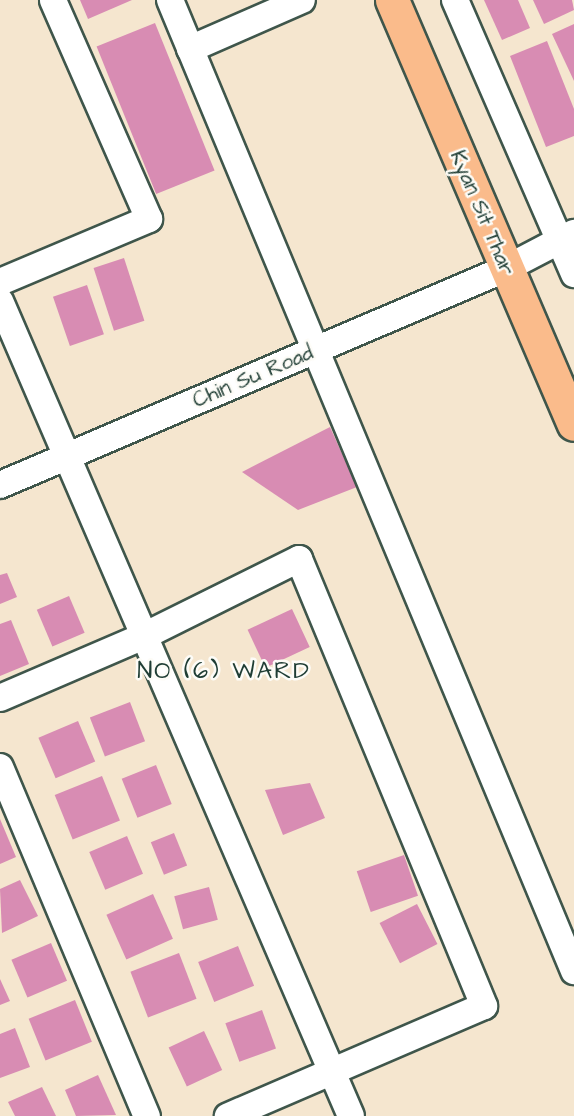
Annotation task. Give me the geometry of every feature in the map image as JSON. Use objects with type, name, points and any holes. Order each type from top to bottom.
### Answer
[{"type":"main road","name":"Kyan Sit Thar","points":[[392,0],[505,269],[574,424]]},
{"type":"street","points":[[0,282],[149,219],[53,0]]},
{"type":"street","points":[[170,0],[574,971]]},
{"type":"street","points":[[190,49],[302,0]]},
{"type":"street","points":[[456,0],[567,237],[574,274]]},
{"type":"street","name":"Chin Su Road","points":[[0,485],[505,269],[567,237]]},
{"type":"street","points":[[0,300],[351,1116]]},
{"type":"street","points":[[0,698],[146,635],[299,559],[484,1006],[228,1116]]},
{"type":"street","points":[[0,767],[146,1116]]},
{"type":"building","points":[[80,0],[132,0],[88,19]]},
{"type":"building","points":[[484,0],[518,0],[530,28],[502,40]]},
{"type":"building","points":[[533,0],[572,0],[574,10],[544,24]]},
{"type":"building","points":[[155,23],[215,170],[156,194],[97,47]]},
{"type":"building","points":[[574,24],[574,81],[552,34]]},
{"type":"building","points":[[547,41],[574,109],[574,136],[546,147],[510,56]]},
{"type":"building","points":[[124,258],[144,321],[114,331],[94,268]]},
{"type":"building","points":[[87,285],[104,334],[70,346],[53,297]]},
{"type":"building","points":[[330,427],[357,487],[298,510],[242,472]]},
{"type":"building","points":[[7,573],[17,597],[0,604],[0,575]]},
{"type":"building","points":[[69,596],[85,633],[52,646],[37,610]]},
{"type":"building","points":[[292,609],[310,647],[265,668],[248,630]]},
{"type":"building","points":[[11,620],[29,664],[0,676],[0,624]]},
{"type":"building","points":[[130,702],[145,741],[105,757],[90,717]]},
{"type":"building","points":[[78,721],[95,762],[56,778],[38,738]]},
{"type":"building","points":[[156,765],[172,804],[137,818],[122,779]]},
{"type":"building","points":[[102,776],[120,821],[73,840],[55,795]]},
{"type":"building","points":[[310,783],[325,818],[283,835],[265,790]]},
{"type":"building","points":[[0,819],[16,857],[0,864]]},
{"type":"building","points":[[174,833],[187,865],[164,875],[151,842]]},
{"type":"building","points":[[127,836],[143,874],[105,890],[89,852]]},
{"type":"building","points":[[404,855],[418,896],[371,912],[357,871]]},
{"type":"building","points":[[20,880],[38,916],[2,933],[0,889]]},
{"type":"building","points":[[209,887],[218,920],[183,929],[174,896]]},
{"type":"building","points":[[153,894],[173,939],[126,960],[106,915]]},
{"type":"building","points":[[417,904],[437,944],[400,963],[380,923]]},
{"type":"building","points":[[51,943],[67,981],[27,998],[11,960]]},
{"type":"building","points":[[238,946],[254,986],[214,1002],[198,962]]},
{"type":"building","points":[[179,953],[197,999],[148,1017],[130,972]]},
{"type":"building","points":[[0,979],[10,1001],[0,1005]]},
{"type":"building","points":[[75,1000],[92,1042],[45,1060],[29,1019]]},
{"type":"building","points":[[262,1010],[276,1049],[239,1062],[225,1023]]},
{"type":"building","points":[[15,1028],[30,1067],[0,1078],[0,1034]]},
{"type":"building","points":[[204,1031],[222,1070],[187,1086],[169,1047]]},
{"type":"building","points":[[98,1075],[116,1115],[76,1116],[65,1090]]},
{"type":"building","points":[[42,1087],[56,1116],[15,1116],[8,1102]]},
{"type":"district","name":"NO (6) WARD","points":[[224,672]]}]
